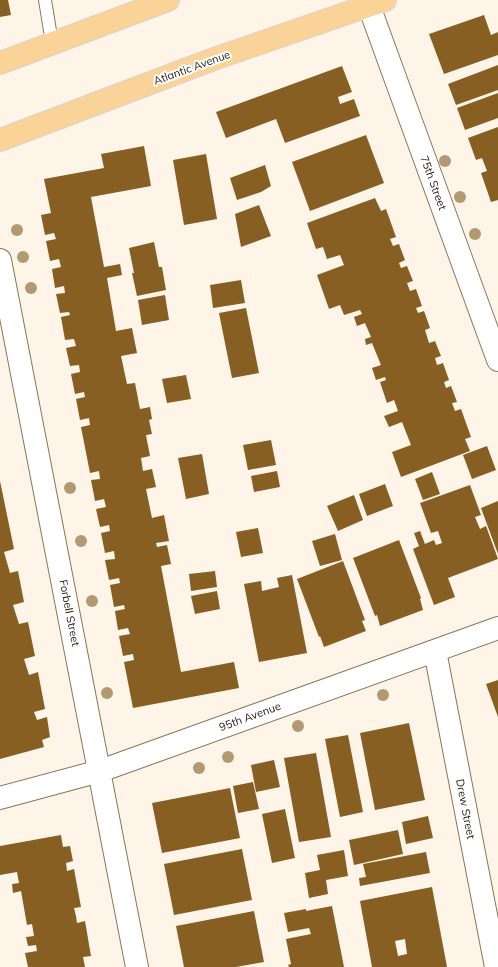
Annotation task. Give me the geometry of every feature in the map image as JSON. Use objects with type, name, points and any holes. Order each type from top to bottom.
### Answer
[{"type":"main road","points":[[0,63],[168,0]]},
{"type":"main road","name":"Atlantic Avenue","points":[[0,140],[211,60],[377,3]]},
{"type":"street","name":"75th Street","points":[[377,3],[498,360]]},
{"type":"street","name":"Forbell Street","points":[[0,260],[137,967]]},
{"type":"street","name":"95th Avenue","points":[[0,798],[100,772],[498,628]]},
{"type":"street","name":"Drew Street","points":[[435,651],[496,967]]},
{"type":"lane","points":[[45,0],[52,43]]},
{"type":"building","points":[[0,0],[8,0],[11,15],[0,17]]},
{"type":"building","points":[[484,15],[491,35],[498,32],[498,55],[444,74],[429,34]]},
{"type":"building","points":[[498,65],[498,90],[456,105],[448,84]]},
{"type":"building","points":[[342,66],[352,92],[338,97],[340,104],[354,99],[360,116],[285,143],[276,119],[226,138],[216,112]]},
{"type":"building","points":[[498,93],[498,118],[465,130],[457,108]]},
{"type":"building","points":[[498,127],[498,200],[491,202],[481,173],[487,171],[482,158],[476,160],[468,138]]},
{"type":"building","points":[[366,135],[384,183],[310,211],[292,162]]},
{"type":"building","points":[[144,146],[151,186],[91,197],[104,267],[120,264],[122,275],[107,278],[116,331],[132,328],[137,353],[121,356],[127,384],[135,383],[140,409],[150,407],[152,419],[149,420],[152,434],[146,435],[150,456],[141,458],[143,471],[152,469],[156,487],[146,489],[152,518],[164,515],[169,541],[156,543],[157,547],[167,545],[171,564],[161,566],[181,672],[234,662],[239,688],[133,708],[124,662],[134,660],[133,654],[123,656],[119,636],[130,634],[128,628],[118,630],[115,611],[125,609],[124,605],[114,607],[110,585],[120,583],[119,578],[109,580],[105,560],[115,559],[114,551],[105,553],[101,533],[110,531],[109,525],[100,527],[96,509],[106,507],[104,499],[95,501],[91,480],[100,479],[99,471],[90,473],[81,427],[90,425],[89,418],[80,420],[76,399],[85,397],[84,392],[75,394],[71,374],[80,372],[79,365],[70,366],[66,348],[76,346],[74,339],[65,340],[61,317],[70,315],[69,312],[60,313],[56,294],[65,293],[64,286],[55,288],[52,269],[61,267],[59,259],[50,261],[46,241],[56,239],[54,233],[45,235],[41,215],[51,213],[44,179],[104,168],[101,154]]},
{"type":"building","points":[[206,154],[217,219],[184,225],[173,160]]},
{"type":"building","points":[[265,165],[271,186],[261,192],[237,200],[230,178]]},
{"type":"building","points":[[375,198],[381,211],[386,209],[396,237],[390,239],[393,246],[399,244],[405,260],[399,263],[401,268],[407,266],[413,281],[407,283],[410,291],[416,289],[422,306],[416,308],[418,313],[424,311],[430,328],[425,330],[429,343],[435,341],[441,356],[435,358],[437,365],[443,363],[449,380],[444,382],[446,388],[451,386],[457,402],[452,403],[455,411],[461,409],[471,437],[465,439],[470,451],[401,477],[392,452],[411,445],[402,422],[389,427],[384,416],[398,411],[394,400],[387,403],[380,382],[386,380],[385,377],[376,380],[372,368],[381,365],[372,343],[366,345],[365,339],[371,337],[365,323],[357,326],[354,317],[362,314],[360,310],[344,315],[340,305],[329,309],[317,275],[344,265],[340,255],[327,259],[323,247],[316,249],[307,223]]},
{"type":"building","points":[[259,205],[271,236],[241,247],[235,214]]},
{"type":"building","points":[[154,242],[159,267],[162,267],[166,290],[137,296],[129,248]]},
{"type":"building","points":[[241,280],[245,303],[213,308],[210,285]]},
{"type":"building","points":[[165,295],[169,320],[142,325],[138,300]]},
{"type":"building","points":[[246,308],[259,373],[232,378],[219,313]]},
{"type":"building","points":[[186,375],[191,399],[167,403],[162,379]]},
{"type":"building","points":[[271,440],[276,465],[248,470],[243,445]]},
{"type":"building","points":[[487,446],[496,470],[472,479],[463,455]]},
{"type":"building","points":[[202,454],[209,494],[186,499],[178,458]]},
{"type":"building","points":[[277,471],[280,487],[254,492],[251,476]]},
{"type":"building","points":[[432,472],[440,494],[423,500],[415,479]]},
{"type":"building","points":[[0,481],[14,549],[4,552],[10,573],[18,571],[24,602],[13,605],[19,624],[28,622],[35,656],[24,659],[29,675],[38,672],[45,709],[34,712],[37,720],[47,717],[50,737],[42,740],[44,747],[0,759]]},
{"type":"building","points":[[385,484],[393,506],[367,516],[359,494]]},
{"type":"building","points":[[470,485],[481,515],[475,517],[480,529],[486,526],[498,559],[448,578],[455,597],[434,605],[413,549],[419,546],[414,533],[420,531],[425,544],[434,540],[436,545],[442,543],[438,531],[431,533],[420,503]]},
{"type":"building","points":[[354,495],[363,520],[338,531],[327,506]]},
{"type":"building","points":[[498,501],[498,554],[481,508]]},
{"type":"building","points":[[258,528],[263,553],[241,557],[236,532]]},
{"type":"building","points":[[335,534],[342,560],[320,566],[312,541]]},
{"type":"building","points":[[399,540],[421,598],[423,610],[380,626],[377,615],[375,616],[353,558]]},
{"type":"building","points":[[343,561],[365,620],[362,621],[366,631],[324,647],[297,579]]},
{"type":"building","points":[[215,571],[217,587],[191,591],[189,574]]},
{"type":"building","points":[[292,575],[307,653],[259,662],[244,584],[261,581],[262,591],[279,587],[277,578]]},
{"type":"building","points":[[217,591],[220,609],[195,614],[191,596]]},
{"type":"building","points":[[498,680],[498,717],[486,684]]},
{"type":"building","points":[[409,723],[425,800],[375,810],[360,733]]},
{"type":"building","points":[[348,735],[363,812],[340,817],[325,739]]},
{"type":"building","points":[[316,753],[331,837],[299,842],[284,758]]},
{"type":"building","points":[[274,760],[280,787],[256,792],[251,765]]},
{"type":"building","points":[[253,782],[259,809],[238,813],[233,786]]},
{"type":"building","points":[[230,788],[240,838],[162,853],[152,803]]},
{"type":"building","points":[[285,809],[295,858],[272,863],[262,814]]},
{"type":"building","points":[[428,816],[433,838],[406,844],[402,822]]},
{"type":"building","points":[[398,830],[403,854],[354,865],[349,840]]},
{"type":"building","points":[[61,835],[63,847],[70,846],[73,861],[66,863],[67,871],[74,869],[81,907],[74,908],[77,923],[85,921],[91,956],[83,957],[85,967],[28,967],[25,953],[37,951],[36,945],[28,946],[26,937],[34,936],[32,924],[27,925],[21,891],[13,893],[12,884],[19,883],[17,872],[0,875],[0,846]]},
{"type":"building","points":[[242,849],[252,900],[174,915],[164,864]]},
{"type":"building","points":[[344,850],[348,876],[326,880],[328,894],[309,898],[305,873],[320,870],[317,855]]},
{"type":"building","points":[[426,852],[430,873],[360,886],[359,878],[366,877],[363,864]]},
{"type":"building","points":[[432,887],[447,967],[372,967],[360,901]],"holes":[[[405,939],[407,954],[398,956],[395,941]]]},
{"type":"building","points":[[332,906],[344,967],[289,967],[288,965],[291,964],[286,939],[311,934],[309,928],[288,932],[284,913]]},
{"type":"building","points":[[254,911],[264,962],[236,967],[184,967],[176,926]]}]
